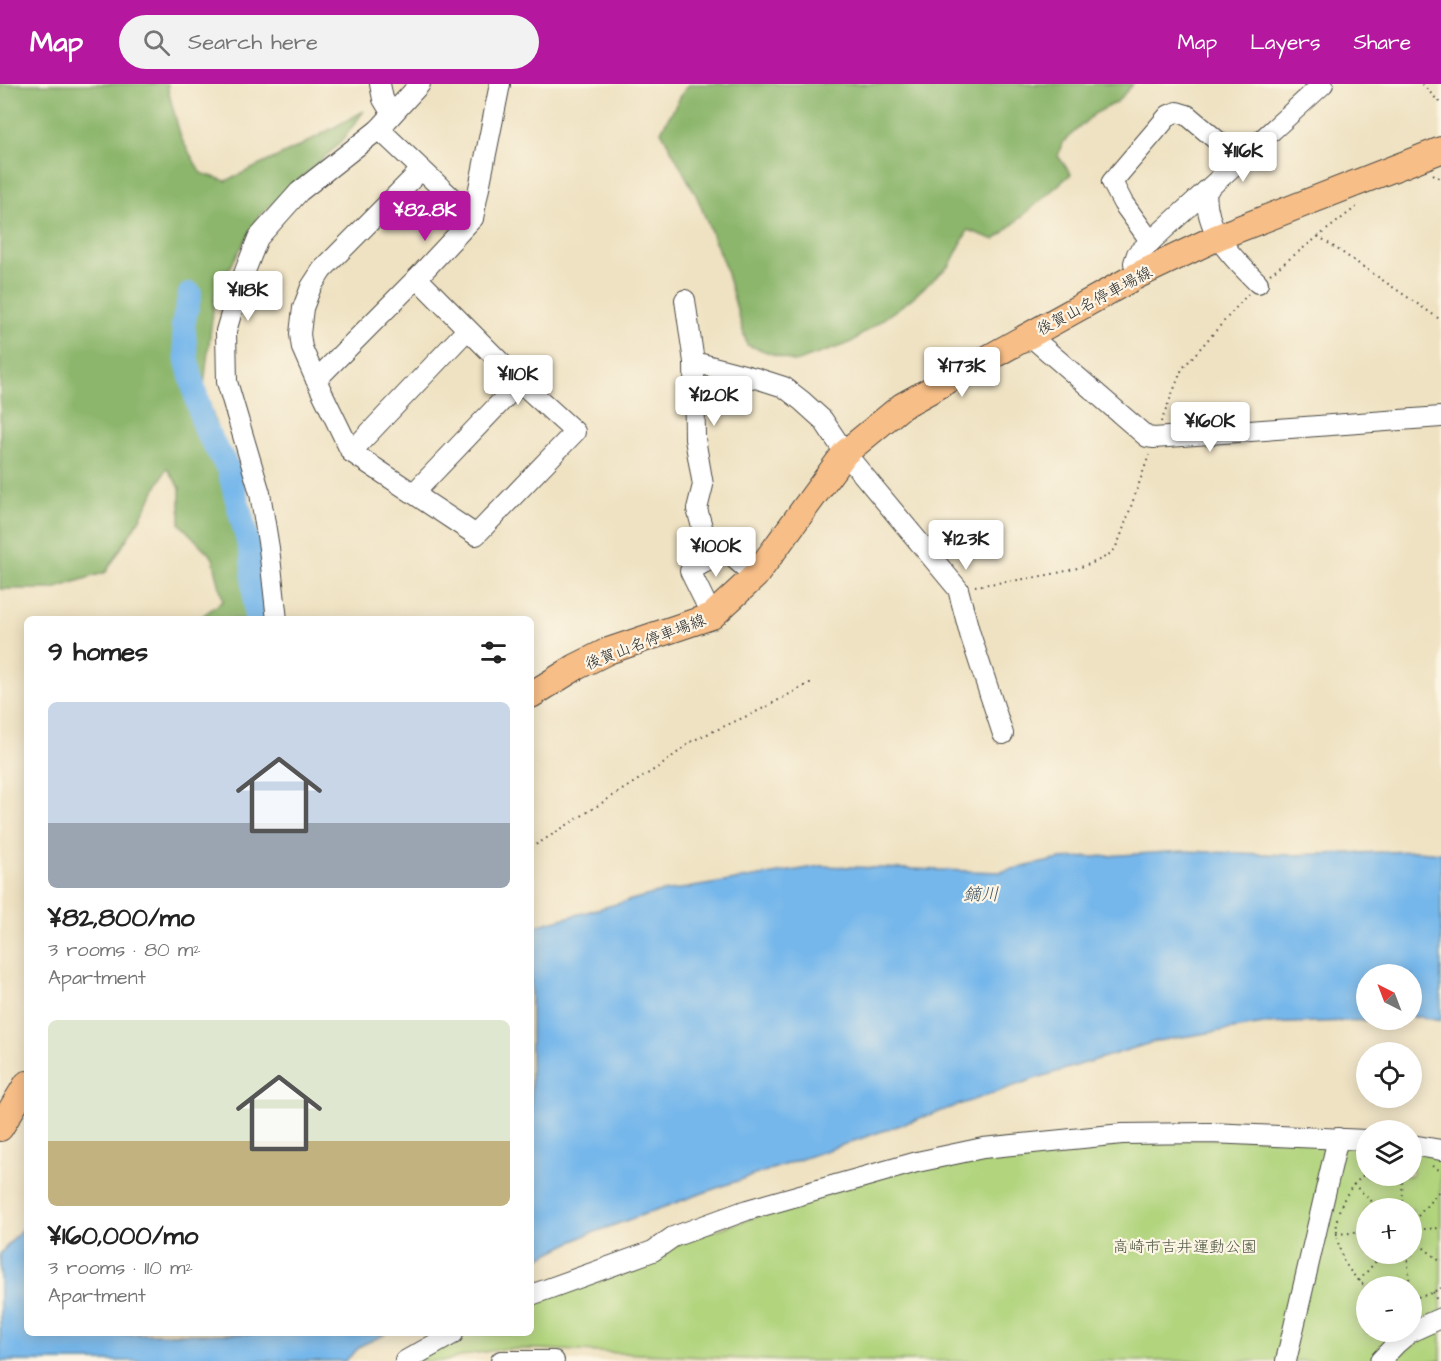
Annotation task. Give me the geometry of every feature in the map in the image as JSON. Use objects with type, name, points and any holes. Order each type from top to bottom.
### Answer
[{"type":"main road","name":"後賀山名停車場線","points":[[534,693],[576,667],[608,651],[712,616],[755,576],[845,453],[902,406],[1138,275],[1218,237],[1441,150]]},
{"type":"main road","points":[[0,1128],[24,1089]]},
{"type":"street","points":[[380,84],[383,99],[392,114]]},
{"type":"street","points":[[277,616],[260,493],[227,382],[226,331],[240,284],[258,238],[299,192],[379,129],[420,84]]},
{"type":"street","points":[[316,380],[473,218],[500,84]]},
{"type":"street","points":[[1138,275],[1134,263],[1137,254],[1323,84]]},
{"type":"street","points":[[1151,242],[1123,203],[1112,182],[1169,115],[1177,112],[1187,115],[1240,160]]},
{"type":"street","points":[[379,129],[473,218]]},
{"type":"street","points":[[417,278],[520,382],[575,432],[476,535],[351,452],[302,348],[300,334],[303,308],[310,287],[322,270],[421,170]]},
{"type":"street","points":[[1206,191],[1206,205],[1218,237],[1226,251],[1258,283]]},
{"type":"street","points":[[685,300],[694,362],[695,439],[703,485],[697,509],[711,559]]},
{"type":"street","points":[[351,452],[467,330]]},
{"type":"street","points":[[1029,335],[1147,437],[1441,417]]},
{"type":"street","points":[[694,362],[784,387],[823,420],[845,453],[958,589],[970,634],[1003,734]]},
{"type":"street","points":[[414,493],[520,382]]},
{"type":"street","points":[[712,616],[690,571],[722,552],[735,559],[755,576]]},
{"type":"street","points":[[534,1294],[653,1251],[673,1237],[747,1210],[917,1162],[983,1148],[1122,1134],[1210,1132],[1356,1139]]},
{"type":"street","points":[[1286,1361],[1338,1138]]},
{"type":"street","points":[[1422,1147],[1441,1150]]},
{"type":"street","points":[[1422,1327],[1441,1318]]},
{"type":"street","points":[[405,1361],[449,1336]]},
{"type":"street","points":[[1380,1361],[1398,1342]]},
{"type":"street","points":[[501,1361],[554,1361]]},
{"type":"path","points":[[1422,84],[1441,104]]},
{"type":"path","points":[[958,589],[1064,571],[1104,558],[1114,550],[1154,438],[1182,369],[1258,283],[1363,202]]},
{"type":"path","points":[[1318,236],[1441,320]]},
{"type":"path","points":[[534,846],[663,764],[692,741],[760,710],[812,682]]},
{"type":"path","points":[[1356,1181],[1343,1199],[1337,1216],[1336,1234],[1339,1251],[1347,1268],[1356,1278]]},
{"type":"path","points":[[1353,1184],[1368,1198]]},
{"type":"path","points":[[1422,1211],[1441,1189]]},
{"type":"path","points":[[1424,1229],[1441,1228]]},
{"type":"path","points":[[1336,1234],[1356,1233]]},
{"type":"path","points":[[1422,1246],[1441,1262]]},
{"type":"path","points":[[1363,1276],[1373,1264]]},
{"type":"path","points":[[1422,1296],[1441,1288]]},
{"type":"green space","points":[[0,84],[168,84],[181,138],[201,173],[226,181],[298,147],[364,111],[340,143],[259,216],[215,294],[204,385],[223,449],[231,521],[259,616],[202,616],[223,601],[213,558],[180,524],[180,488],[167,468],[139,520],[106,572],[53,589],[0,589]]},
{"type":"green space","points":[[691,84],[1133,84],[1117,102],[1094,114],[1062,143],[1058,156],[1071,174],[995,240],[968,230],[950,265],[911,299],[850,343],[795,362],[747,345],[725,267],[697,197],[661,131],[686,87]]},
{"type":"green space","name":"高崎市吉井運動公園","points":[[1356,1136],[1356,1186],[1422,1186],[1422,1143],[1441,1146],[1441,1361],[785,1361],[504,1349],[470,1354],[445,1361],[398,1361],[443,1336],[534,1336],[534,1290],[983,1142]]},
{"type":"water","name":"鏑川","points":[[1183,851],[1291,855],[1417,851],[1441,853],[1441,1021],[1422,1017],[1422,964],[1356,964],[1356,1021],[1264,1024],[1157,1041],[1037,1078],[714,1189],[584,1236],[534,1261],[534,926],[657,893],[821,866],[999,872],[1060,859]]},
{"type":"water","points":[[24,1226],[24,1336],[382,1336],[362,1345],[345,1361],[0,1361],[0,1254]]},
{"type":"waterway","points":[[190,294],[183,325],[187,361],[204,427],[229,470],[252,557],[256,616]]}]
